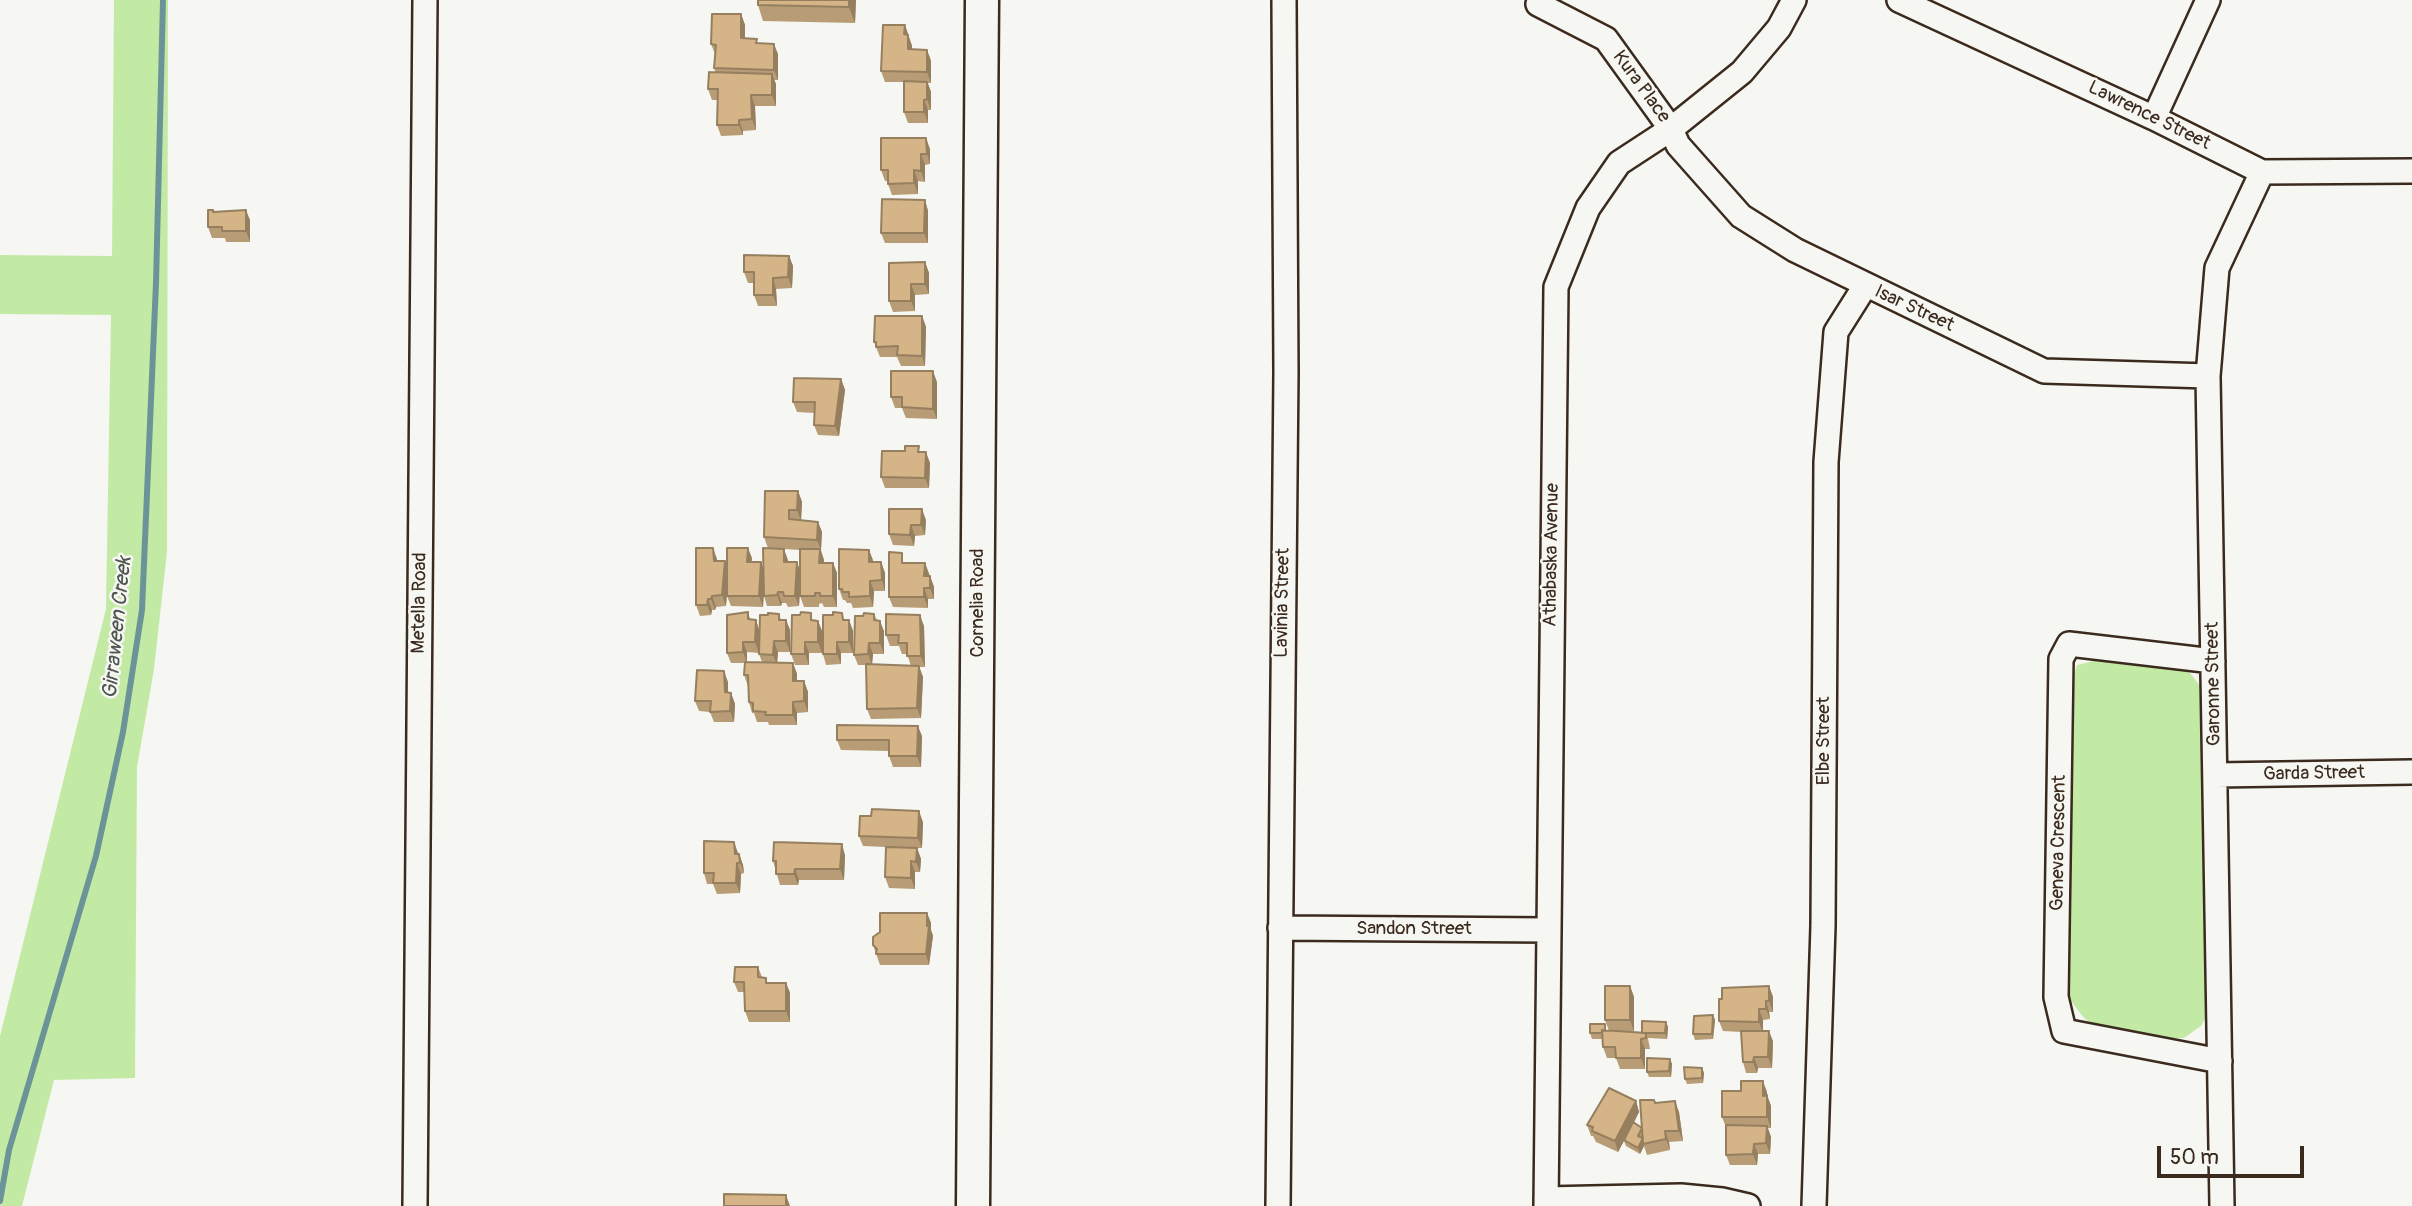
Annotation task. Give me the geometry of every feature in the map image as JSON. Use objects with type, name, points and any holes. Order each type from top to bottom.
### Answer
[{"type":"street","name":"Metella Road","points":[[415,1206],[425,0]]},
{"type":"street","name":"Cornelia Road","points":[[973,1206],[982,0]]},
{"type":"street","name":"Lavinia Street","points":[[1278,1206],[1286,372],[1284,0]]},
{"type":"street","name":"Athabaska Avenue","points":[[1546,1202],[1556,287],[1588,208],[1619,163],[1671,130],[1742,72],[1779,27],[1794,0]]},
{"type":"street","points":[[2154,118],[2208,0]]},
{"type":"street","name":"Lawrence Street","points":[[1914,3],[2262,172],[2412,172]]},
{"type":"street","name":"Kura Place","points":[[1538,4],[1606,39],[1671,130]]},
{"type":"street","name":"Isar Street","points":[[1671,130],[1678,145],[1741,216],[1795,250],[2044,371],[2208,376]]},
{"type":"street","name":"Garonne Street","points":[[2222,1206],[2208,376],[2217,268],[2262,172]]},
{"type":"street","name":"Elbe Street","points":[[1814,1206],[1822,926],[1826,462],[1836,332],[1865,285]]},
{"type":"street","name":"Geneva Crescent","points":[[2213,661],[2069,644],[2062,659],[2056,997],[2064,1031],[2220,1061]]},
{"type":"street","name":"Garda Street","points":[[2216,775],[2412,772]]},
{"type":"street","name":"Sandon Street","points":[[1280,928],[1548,930]]},
{"type":"street","points":[[1546,1202],[1681,1196],[1748,1206]]},
{"type":"green space","points":[[114,0],[168,0],[167,552],[154,669],[137,767],[135,1078],[54,1080],[22,1206],[0,1206],[0,1036],[106,609],[111,315],[0,314],[0,255],[112,256]]},
{"type":"green space","points":[[2098,660],[2184,670],[2190,673],[2204,691],[2207,1015],[2201,1026],[2184,1038],[2164,1039],[2091,1023],[2068,997],[2066,988],[2073,679],[2077,665]]},
{"type":"building","points":[[758,0],[849,0],[849,7],[758,5]]},
{"type":"building","points":[[712,14],[741,14],[741,38],[757,39],[756,43],[774,44],[774,70],[714,68],[716,45],[711,44]]},
{"type":"building","points":[[883,25],[905,25],[904,34],[908,35],[908,49],[927,50],[927,72],[881,71]]},
{"type":"building","points":[[709,72],[772,74],[772,95],[751,95],[752,119],[739,120],[739,125],[717,125],[718,89],[708,89]]},
{"type":"building","points":[[904,81],[927,82],[924,112],[904,112]]},
{"type":"building","points":[[881,138],[926,138],[927,154],[921,154],[921,171],[914,170],[914,183],[888,184],[888,170],[881,170]]},
{"type":"building","points":[[882,199],[925,200],[924,233],[881,233]]},
{"type":"building","points":[[208,210],[246,210],[246,231],[222,231],[222,227],[208,227]]},
{"type":"building","points":[[744,255],[789,256],[788,277],[773,278],[773,295],[754,295],[754,272],[744,272]]},
{"type":"building","points":[[925,262],[925,284],[911,284],[911,301],[889,301],[889,263]]},
{"type":"building","points":[[875,316],[922,316],[922,356],[897,355],[898,346],[876,347]]},
{"type":"building","points":[[891,371],[933,371],[933,409],[902,407],[902,397],[891,397]]},
{"type":"building","points":[[794,378],[841,379],[835,426],[814,425],[815,402],[793,402]]},
{"type":"building","points":[[905,446],[919,446],[918,452],[926,452],[925,478],[881,477],[882,451],[905,451]]},
{"type":"building","points":[[765,491],[798,491],[797,510],[789,510],[789,519],[818,522],[817,540],[764,537]]},
{"type":"building","points":[[889,509],[922,509],[921,525],[911,525],[910,535],[889,534]]},
{"type":"building","points":[[696,548],[713,548],[714,561],[725,561],[722,595],[712,596],[707,605],[696,605]]},
{"type":"building","points":[[727,548],[748,548],[747,562],[761,562],[759,596],[727,596]]},
{"type":"building","points":[[763,548],[784,549],[784,562],[797,562],[795,596],[784,596],[783,592],[778,592],[777,595],[764,596]]},
{"type":"building","points":[[800,549],[820,549],[819,563],[833,563],[833,596],[820,596],[820,593],[815,593],[815,596],[800,596]]},
{"type":"building","points":[[839,549],[869,550],[869,562],[881,562],[882,580],[870,581],[870,596],[849,597],[849,592],[839,589]]},
{"type":"building","points":[[889,552],[902,553],[902,563],[925,563],[924,576],[930,576],[930,588],[924,588],[924,597],[889,597]]},
{"type":"building","points":[[748,612],[748,619],[756,620],[755,642],[743,642],[743,652],[727,653],[727,615]]},
{"type":"building","points":[[801,612],[811,613],[811,620],[818,621],[818,642],[805,642],[805,654],[791,654],[792,615],[800,615]]},
{"type":"building","points":[[833,612],[842,613],[843,620],[849,620],[849,642],[837,642],[837,654],[823,654],[823,615],[833,615]]},
{"type":"building","points":[[864,613],[874,614],[874,620],[880,621],[880,643],[869,643],[868,654],[854,655],[855,616],[863,616]]},
{"type":"building","points":[[779,614],[779,620],[786,620],[786,641],[774,641],[773,655],[759,654],[760,615]]},
{"type":"building","points":[[886,614],[920,615],[921,656],[907,656],[907,643],[898,643],[899,635],[886,635]]},
{"type":"building","points":[[745,662],[793,663],[793,681],[804,681],[804,701],[793,702],[793,715],[765,715],[766,712],[753,711],[753,703],[749,702],[748,675],[744,675]]},
{"type":"building","points":[[866,664],[919,666],[917,708],[867,709]]},
{"type":"building","points":[[697,670],[724,671],[725,692],[731,693],[730,711],[710,712],[711,701],[695,701]]},
{"type":"building","points":[[837,725],[918,726],[917,756],[889,756],[889,740],[837,740]]},
{"type":"building","points":[[872,809],[919,811],[918,838],[859,836],[860,816],[871,816]]},
{"type":"building","points":[[704,841],[734,842],[735,854],[739,854],[740,863],[737,863],[736,883],[713,883],[714,873],[704,873]]},
{"type":"building","points":[[774,842],[842,844],[840,869],[795,869],[794,874],[776,874],[776,861],[773,861]]},
{"type":"building","points":[[886,847],[917,848],[916,862],[911,861],[911,878],[885,877]]},
{"type":"building","points":[[880,913],[927,913],[929,926],[926,954],[876,954],[873,937],[880,932]]},
{"type":"building","points":[[735,967],[758,967],[758,977],[766,978],[766,983],[786,983],[786,1011],[745,1011],[744,982],[734,982]]},
{"type":"building","points":[[1605,986],[1630,986],[1630,1020],[1605,1020]]},
{"type":"building","points":[[1769,986],[1769,1001],[1766,1001],[1766,1009],[1759,1009],[1759,1022],[1719,1021],[1722,988]]},
{"type":"building","points":[[1713,1015],[1712,1034],[1693,1034],[1694,1016]]},
{"type":"building","points":[[1642,1021],[1666,1022],[1665,1033],[1642,1033]]},
{"type":"building","points":[[1590,1024],[1605,1024],[1605,1031],[1590,1033]]},
{"type":"building","points":[[1602,1030],[1646,1033],[1646,1038],[1641,1039],[1641,1058],[1616,1058],[1615,1047],[1603,1047]]},
{"type":"building","points":[[1741,1031],[1769,1031],[1768,1057],[1754,1057],[1753,1062],[1743,1062]]},
{"type":"building","points":[[1647,1058],[1670,1059],[1669,1071],[1647,1072]]},
{"type":"building","points":[[1684,1067],[1702,1068],[1702,1078],[1685,1079]]},
{"type":"building","points":[[1741,1081],[1763,1081],[1763,1096],[1767,1095],[1767,1117],[1722,1117],[1722,1091],[1741,1091]]},
{"type":"building","points":[[1609,1088],[1636,1101],[1615,1141],[1592,1131],[1593,1127],[1587,1125]]},
{"type":"building","points":[[1640,1100],[1654,1100],[1655,1103],[1675,1101],[1679,1131],[1665,1131],[1666,1139],[1643,1144]]},
{"type":"building","points":[[1633,1122],[1642,1128],[1638,1136],[1643,1138],[1638,1148],[1624,1140]]},
{"type":"building","points":[[1726,1125],[1767,1126],[1766,1143],[1754,1144],[1753,1154],[1726,1155]]},
{"type":"building","points":[[724,1194],[786,1195],[786,1206],[724,1206]]},
{"type":"waterway","name":"Girraween Creek","points":[[0,1201],[9,1150],[96,856],[123,732],[142,610],[156,283],[163,0]]}]
